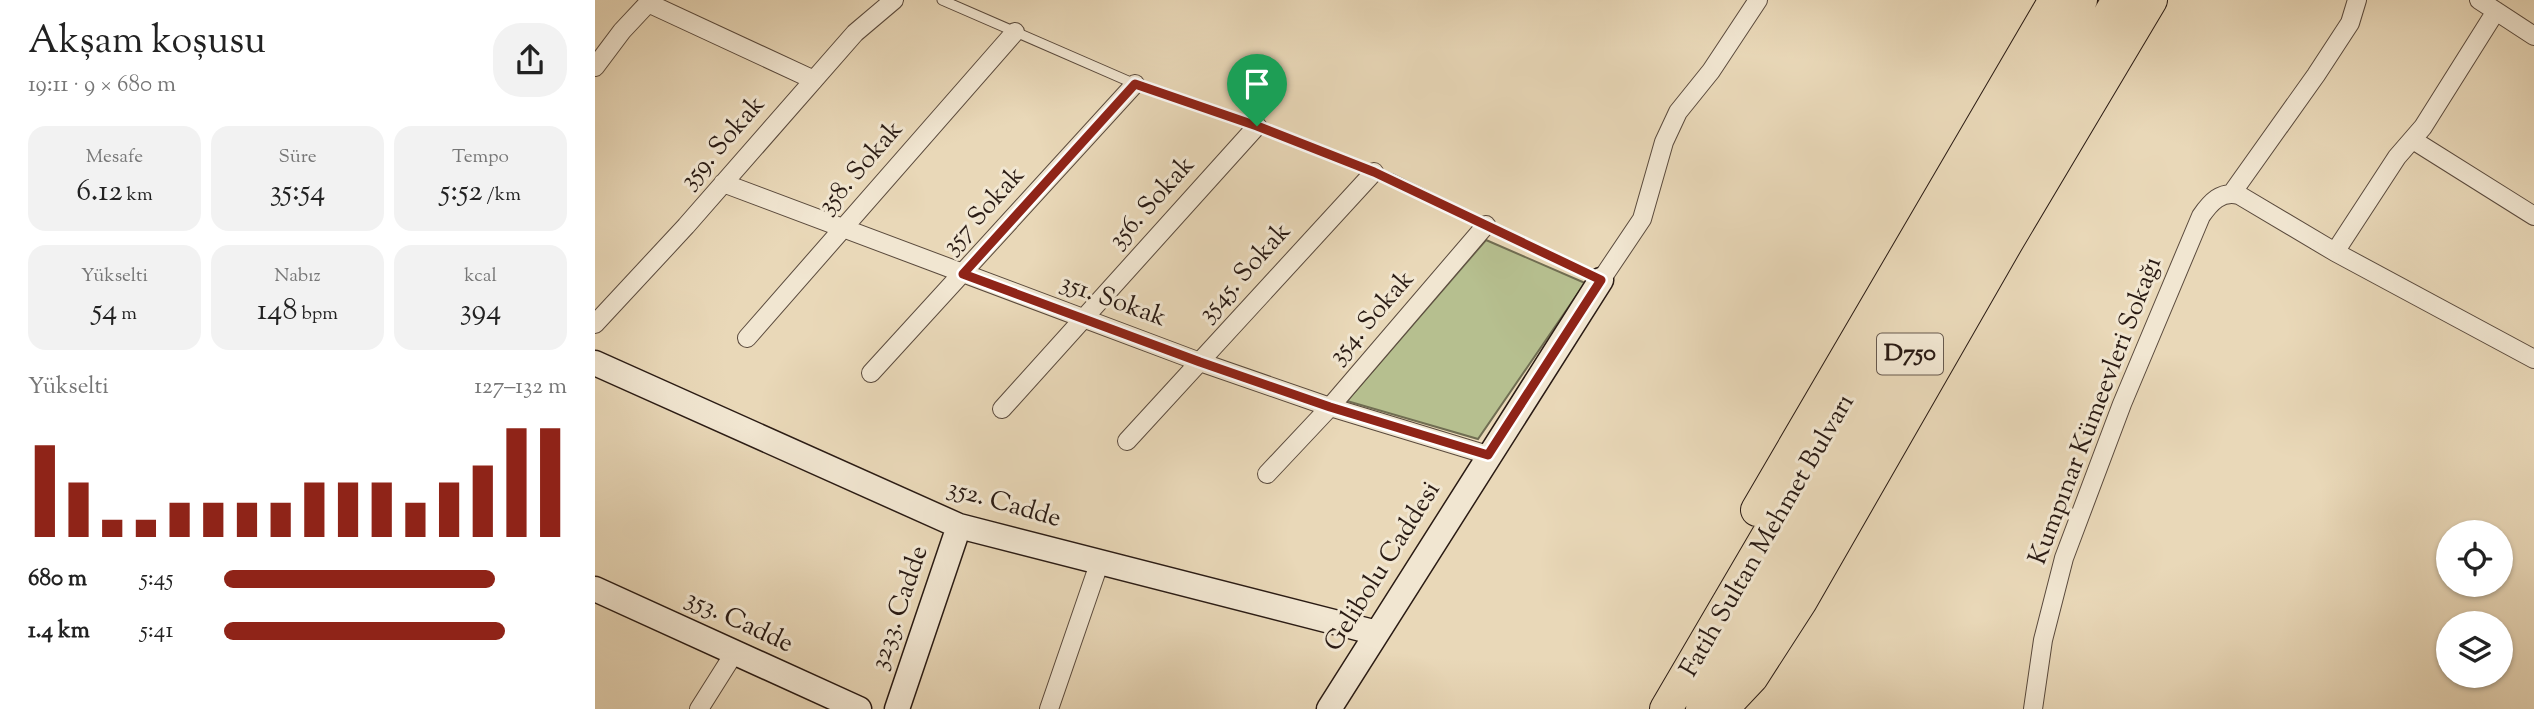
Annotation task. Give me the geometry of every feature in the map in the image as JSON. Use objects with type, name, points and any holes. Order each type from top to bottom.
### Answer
[{"type":"highway","points":[[1659,709],[1669,674],[1709,593],[2055,0]]},
{"type":"highway","name":"Fatih Sultan Mehmet Bulvarı","points":[[1666,709],[2081,0]]},
{"type":"highway","name":"Fatih Sultan Mehmet Bulvarı","points":[[1702,709],[2118,0]]},
{"type":"highway","points":[[1722,709],[1752,677],[1801,601],[2007,242],[2151,0]]},
{"type":"street","name":"359. Sokak","points":[[595,324],[855,33],[894,0]]},
{"type":"street","points":[[1601,280],[1642,219],[1664,142],[1678,113],[1711,71],[1758,0]]},
{"type":"street","name":"Kumpınar Kümeevleri Sokağı","points":[[2033,709],[2053,595],[2085,498],[2201,216],[2215,199],[2232,193],[2338,42],[2350,23],[2357,0]]},
{"type":"street","points":[[595,67],[622,31],[650,2],[814,80]]},
{"type":"street","points":[[2335,252],[2397,158],[2413,140],[2485,3],[2534,36]]},
{"type":"street","name":"358. Sokak","points":[[747,338],[1014,32]]},
{"type":"street","name":"357 Sokak","points":[[871,373],[1135,84]]},
{"type":"street","name":"356. Sokak","points":[[1002,409],[1257,126]]},
{"type":"street","points":[[2413,140],[2534,216]]},
{"type":"street","name":"3545. Sokak","points":[[1127,442],[1374,172]]},
{"type":"street","name":"351. Sokak","points":[[723,183],[1200,362],[1330,407],[1488,455]]},
{"type":"street","points":[[2232,193],[2534,359]]},
{"type":"street","name":"354. Sokak","points":[[1267,474],[1330,407],[1486,225]]},
{"type":"street","name":"Gelibolu Caddesi","points":[[1329,709],[1601,280]]},
{"type":"street","name":"352. Cadde","points":[[595,363],[959,526],[1377,633]]},
{"type":"street","name":"3233. Cadde","points":[[897,709],[959,526]]},
{"type":"street","points":[[1049,709],[1100,561]]},
{"type":"street","name":"353. Cadde","points":[[595,589],[856,708]]},
{"type":"street","points":[[699,709],[735,652]]},
{"type":"lane","points":[[942,0],[1135,84],[1257,126],[1374,172],[1601,280]]},
{"type":"green space","points":[[1486,240],[1585,283],[1478,439],[1347,401]]},
{"type":"route","points":[[1135,84],[1257,126],[1390,178],[1601,280],[1488,455],[1330,407],[963,274],[1135,84]]}]
